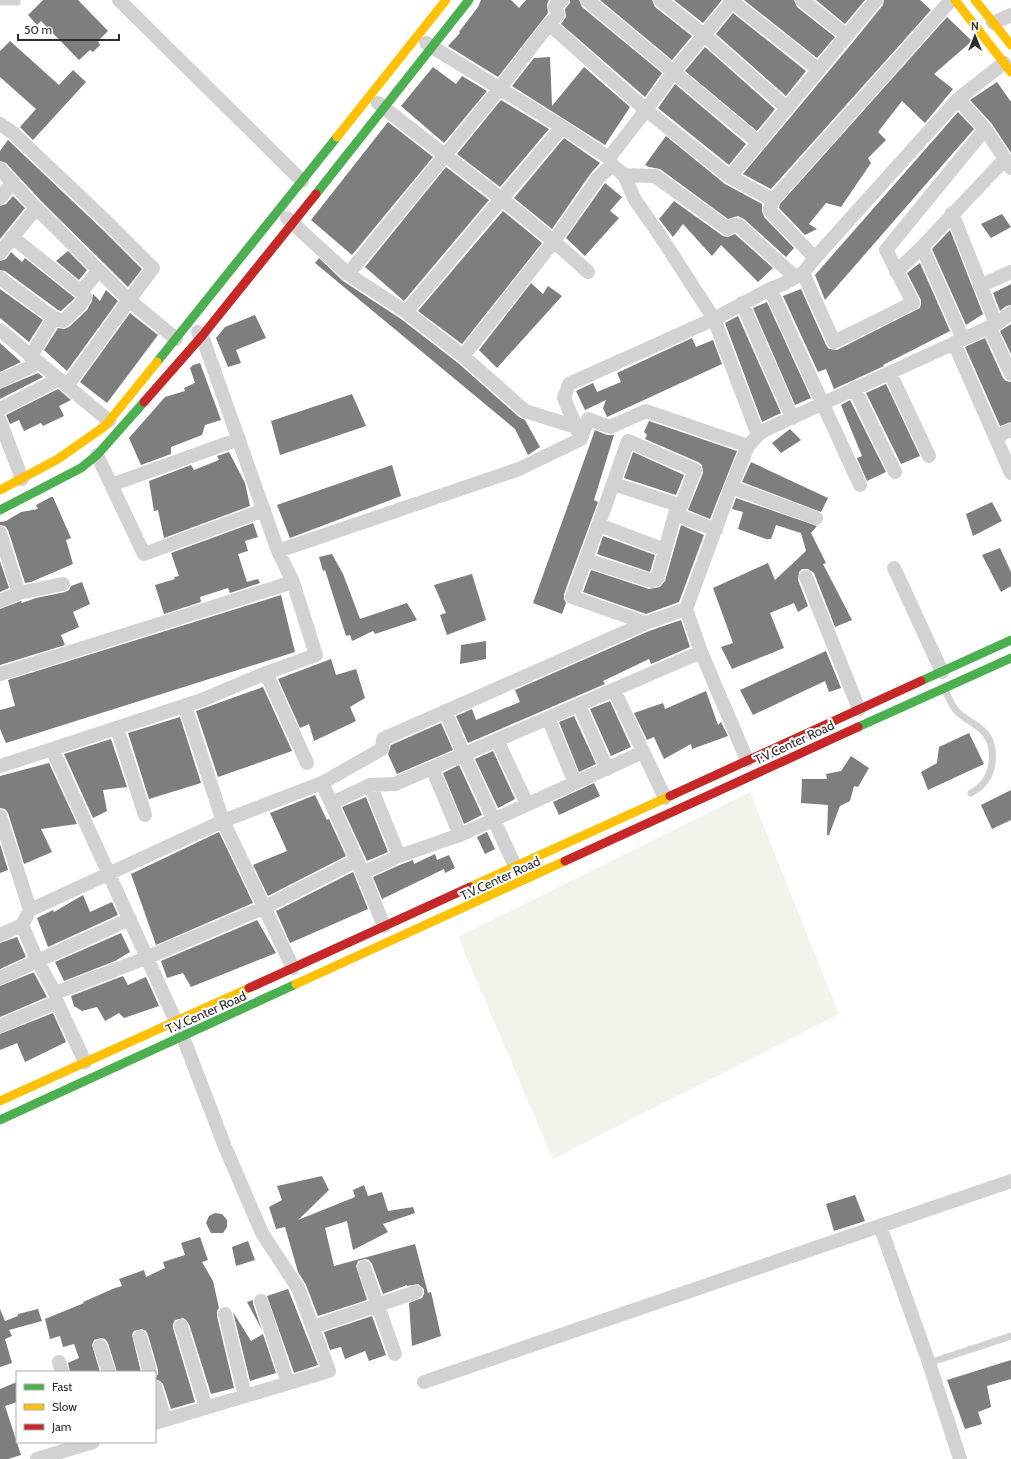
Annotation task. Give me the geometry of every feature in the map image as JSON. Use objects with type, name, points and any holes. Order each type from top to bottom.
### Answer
[{"type":"street","points":[[119,0],[302,181]]},
{"type":"street","points":[[0,490],[58,459],[106,426],[446,0]]},
{"type":"street","points":[[0,510],[80,468],[97,455],[124,426],[202,336],[469,0]]},
{"type":"street","points":[[348,274],[500,88],[548,24],[558,16],[555,6],[562,0]]},
{"type":"street","points":[[588,0],[759,143]]},
{"type":"street","points":[[660,0],[704,35],[787,108]]},
{"type":"street","points":[[463,356],[554,240],[674,71],[732,0],[819,70]]},
{"type":"street","points":[[802,0],[847,36]]},
{"type":"street","points":[[730,177],[876,0]]},
{"type":"street","points":[[815,258],[770,211],[773,200],[951,0]]},
{"type":"street","points":[[578,433],[564,398],[569,384],[714,319],[742,303],[799,275],[958,99],[1008,67],[954,0]]},
{"type":"street","points":[[975,0],[1011,45]]},
{"type":"street","points":[[993,23],[1011,15]]},
{"type":"street","points":[[548,24],[646,110],[730,177],[773,200]]},
{"type":"street","points":[[418,36],[432,47],[562,127],[611,161],[624,175],[635,200],[714,319],[758,435]]},
{"type":"street","points":[[370,96],[502,198],[554,240],[588,272]]},
{"type":"street","points":[[896,272],[922,247],[952,214],[1008,164],[985,129],[958,99]]},
{"type":"street","points":[[406,312],[562,127]]},
{"type":"street","points":[[0,409],[63,383],[153,268],[13,133],[1,128]]},
{"type":"street","points":[[624,175],[655,176],[728,229],[734,225],[738,225],[799,275],[834,342],[912,303],[886,250],[985,129]]},
{"type":"street","points":[[0,169],[36,208],[129,300],[176,339]]},
{"type":"street","points":[[0,198],[13,182]]},
{"type":"street","points":[[0,253],[36,208]]},
{"type":"street","points":[[278,212],[293,223],[348,274],[406,312],[463,356],[525,411],[578,433]]},
{"type":"street","points":[[952,214],[980,286],[992,326],[1011,374]]},
{"type":"street","points":[[0,278],[54,318],[63,321],[80,305],[85,297],[12,237]]},
{"type":"street","points":[[922,247],[995,437],[1010,469]]},
{"type":"street","points":[[80,292],[99,270]]},
{"type":"street","points":[[980,286],[1011,272]]},
{"type":"street","points":[[770,289],[860,485]]},
{"type":"street","points":[[742,303],[792,418]]},
{"type":"street","points":[[747,760],[701,652],[686,609],[731,487],[748,446],[758,435],[854,388],[992,326],[1011,313]]},
{"type":"street","points":[[0,382],[34,360],[54,318]]},
{"type":"street","points":[[0,766],[185,706],[266,673],[316,655],[293,582],[278,551],[202,336],[189,323]]},
{"type":"street","points":[[2,335],[109,421]]},
{"type":"street","points":[[890,373],[929,456]]},
{"type":"street","points":[[854,388],[895,472]]},
{"type":"street","points":[[278,551],[518,469],[578,433],[588,419],[610,427],[646,411],[748,446]]},
{"type":"street","points":[[0,421],[22,478]]},
{"type":"street","points":[[995,437],[1011,430]]},
{"type":"street","points":[[111,485],[239,439]]},
{"type":"street","points":[[586,560],[652,581],[657,579],[678,510],[695,470],[628,441],[600,525],[586,560],[572,597],[646,623]]},
{"type":"street","points":[[97,455],[144,554],[264,510]]},
{"type":"street","points":[[614,484],[678,510],[716,530]]},
{"type":"street","points":[[731,487],[816,518]]},
{"type":"street","points":[[600,525],[665,550]]},
{"type":"street","points":[[0,533],[19,592]]},
{"type":"street","points":[[894,568],[942,672]]},
{"type":"street","points":[[806,577],[859,709]]},
{"type":"street","points":[[0,674],[293,582]]},
{"type":"street","points":[[0,601],[19,592],[63,584]]},
{"type":"street","points":[[0,935],[22,925],[30,910],[223,821],[322,783],[382,749],[383,739],[646,623],[686,609]]},
{"type":"street","name":"T.V.Center Road","points":[[0,1101],[1011,640]]},
{"type":"street","points":[[332,804],[370,785],[395,784],[701,652]]},
{"type":"street","name":"T.V.Center Road","points":[[0,1120],[1011,658]]},
{"type":"street","points":[[266,673],[307,763]]},
{"type":"street","points":[[614,690],[665,798]]},
{"type":"street","points":[[579,705],[607,769]]},
{"type":"street","points":[[185,706],[223,821],[292,968]]},
{"type":"street","points":[[445,711],[515,866]]},
{"type":"street","points":[[548,718],[575,783]]},
{"type":"street","points":[[117,728],[145,815]]},
{"type":"street","points":[[497,740],[527,804]]},
{"type":"street","points":[[52,749],[183,1037],[225,1147],[262,1234],[298,1288],[329,1371],[160,1422],[156,1394]]},
{"type":"street","points":[[0,1026],[56,998],[146,958],[360,866],[399,856],[460,835],[643,752]]},
{"type":"street","points":[[432,768],[460,835]]},
{"type":"street","points":[[322,783],[360,866],[384,926]]},
{"type":"street","points":[[370,785],[399,856]]},
{"type":"street","points":[[0,816],[30,910]]},
{"type":"street","points":[[0,978],[37,960],[130,920]]},
{"type":"street","points":[[22,925],[85,1062]]},
{"type":"street","points":[[424,1382],[1011,1181]]},
{"type":"street","points":[[880,1226],[929,1363],[960,1459]]},
{"type":"street","points":[[364,1267],[395,1354]]},
{"type":"street","points":[[313,1327],[416,1292]]},
{"type":"street","points":[[262,1300],[288,1383]]},
{"type":"street","points":[[225,1314],[245,1396]]},
{"type":"street","points":[[181,1326],[206,1408]]},
{"type":"street","points":[[140,1337],[150,1371]]},
{"type":"street","points":[[100,1346],[109,1371]]},
{"type":"street","points":[[37,1459],[87,1443]]},
{"type":"lane","points":[[0,2],[17,2]]},
{"type":"lane","points":[[944,688],[955,710],[983,730],[989,738],[992,747],[992,757],[987,776],[982,786],[971,793]]},
{"type":"lane","points":[[929,1363],[1011,1336]]},
{"type":"shaded area","points":[[750,792],[839,1014],[553,1159],[458,937]]},
{"type":"building","points":[[43,0],[78,0],[108,31],[98,41],[100,45],[93,52],[90,50],[79,60],[41,21],[37,25],[28,15]]},
{"type":"building","points":[[481,0],[511,0],[519,8],[526,0],[549,0],[547,4],[548,13],[498,77],[448,46],[460,33],[459,32],[478,7]]},
{"type":"building","points":[[570,0],[579,0],[582,7],[662,73],[645,97],[561,24],[566,17],[565,9],[570,3]]},
{"type":"building","points":[[600,0],[652,0],[655,7],[692,36],[672,60]]},
{"type":"building","points":[[674,0],[722,0],[703,23]]},
{"type":"building","points":[[744,0],[794,0],[797,7],[835,37],[817,58]]},
{"type":"building","points":[[816,0],[865,0],[845,24]]},
{"type":"building","points":[[884,0],[920,0],[931,10],[771,189],[743,174],[883,5]]},
{"type":"building","points":[[733,13],[806,71],[786,96],[716,34]]},
{"type":"building","points":[[947,17],[972,41],[934,74],[953,89],[925,123],[902,101],[878,132],[886,140],[868,158],[871,163],[841,207],[826,203],[809,224],[817,229],[805,235],[779,208],[780,204]]},
{"type":"building","points":[[10,41],[59,85],[73,70],[86,82],[33,140],[20,127],[36,109],[0,77],[0,51]]},
{"type":"building","points":[[705,47],[775,109],[757,131],[685,71]]},
{"type":"building","points":[[550,57],[552,106],[584,67],[630,107],[605,145],[512,86],[534,58]]},
{"type":"building","points":[[433,67],[456,84],[462,76],[487,91],[444,143],[401,106]]},
{"type":"building","points":[[997,82],[1011,102],[1011,153],[992,124],[970,100]]},
{"type":"building","points":[[675,84],[746,144],[729,165],[658,108]]},
{"type":"building","points":[[501,100],[549,129],[500,187],[457,154]]},
{"type":"building","points":[[958,112],[974,129],[825,300],[815,275]]},
{"type":"building","points":[[388,122],[433,157],[352,255],[311,220]]},
{"type":"building","points":[[666,136],[725,184],[762,204],[764,217],[794,248],[786,257],[744,219],[738,216],[728,219],[660,169],[645,165]]},
{"type":"building","points":[[564,138],[600,163],[591,173],[552,229],[514,198]]},
{"type":"building","points":[[8,140],[142,269],[128,287],[42,202],[6,163],[0,161],[0,151]]},
{"type":"building","points":[[446,167],[489,200],[404,301],[365,267]]},
{"type":"building","points":[[605,183],[622,197],[610,211],[619,218],[585,256],[566,238]]},
{"type":"building","points":[[13,196],[25,208],[0,239],[0,206],[6,204]]},
{"type":"building","points":[[674,201],[723,236],[728,237],[735,234],[773,268],[758,282],[721,245],[712,256],[683,224],[673,237],[659,219]]},
{"type":"building","points":[[503,211],[542,243],[462,344],[418,311]]},
{"type":"building","points":[[1002,214],[1011,227],[991,238],[981,224]]},
{"type":"building","points":[[950,230],[983,314],[966,325],[932,249]]},
{"type":"building","points":[[68,251],[87,270],[79,280],[56,261]]},
{"type":"building","points":[[11,252],[22,262],[25,258],[75,298],[61,311],[58,310],[5,271],[0,270],[0,261],[6,259]]},
{"type":"building","points":[[319,258],[343,281],[401,319],[458,363],[519,417],[525,420],[540,447],[528,455],[515,429],[315,263]]},
{"type":"building","points":[[920,263],[950,331],[883,365],[884,366],[834,389],[826,369],[818,372],[783,296],[801,289],[826,345],[829,349],[837,350],[920,308],[921,300],[907,273]]},
{"type":"building","points":[[531,283],[543,294],[548,286],[562,296],[497,368],[479,350]]},
{"type":"building","points":[[1011,284],[1011,305],[1006,306],[1000,311],[993,293]]},
{"type":"building","points":[[0,289],[43,320],[29,342],[0,318]]},
{"type":"building","points":[[106,290],[118,301],[67,371],[44,350],[58,328],[64,329],[69,327],[87,310],[92,301],[93,294],[100,301]]},
{"type":"building","points":[[767,302],[811,398],[795,405],[753,308]]},
{"type":"building","points":[[130,313],[158,335],[107,403],[80,382]]},
{"type":"building","points":[[255,315],[266,338],[236,350],[241,363],[228,367],[216,338],[225,327]]},
{"type":"building","points":[[738,316],[781,413],[762,422],[725,323]]},
{"type":"building","points":[[1011,324],[1011,354],[1000,331]]},
{"type":"building","points":[[692,338],[696,347],[713,340],[722,364],[607,417],[603,408],[606,400],[585,410],[576,391],[593,383],[597,392],[621,382],[617,373]]},
{"type":"building","points":[[985,338],[1003,378],[1006,381],[1011,382],[1011,422],[1000,426],[965,347]]},
{"type":"building","points":[[0,343],[21,362],[0,372]]},
{"type":"building","points":[[200,363],[221,420],[205,425],[202,435],[171,447],[171,454],[141,465],[129,438],[165,397],[185,391],[184,388],[195,383],[190,368],[193,365]]},
{"type":"building","points":[[38,373],[43,377],[0,399],[0,389]]},
{"type":"building","points":[[886,384],[920,456],[901,464],[866,393]]},
{"type":"building","points":[[58,389],[71,400],[59,406],[64,416],[43,426],[41,423],[24,431],[19,420],[10,424],[6,415]]},
{"type":"building","points":[[352,394],[366,426],[280,455],[271,421]]},
{"type":"building","points":[[850,400],[886,472],[867,481],[857,458],[862,456],[841,405]]},
{"type":"building","points":[[649,421],[737,451],[710,519],[688,510],[703,473],[702,465],[645,439],[647,435],[644,432]]},
{"type":"building","points":[[790,429],[801,440],[781,453],[772,443]]},
{"type":"building","points":[[595,430],[607,435],[614,435],[594,500],[598,502],[564,594],[566,603],[562,614],[533,603]]},
{"type":"building","points":[[229,452],[245,483],[250,506],[164,538],[158,510],[154,511],[149,481],[191,465],[194,470],[219,460],[217,456]]},
{"type":"building","points":[[633,452],[684,475],[676,495],[624,478]]},
{"type":"building","points":[[751,462],[828,498],[821,512],[742,482]]},
{"type":"building","points":[[392,465],[401,496],[290,538],[277,505]]},
{"type":"building","points":[[53,497],[71,538],[66,540],[73,564],[31,582],[25,583],[8,530],[5,526],[0,525],[0,522],[6,521],[21,512],[38,509],[36,505]]},
{"type":"building","points":[[736,498],[817,526],[811,533],[826,563],[823,564],[852,620],[835,627],[814,573],[808,569],[802,569],[799,572],[798,580],[808,606],[798,612],[794,603],[770,613],[784,648],[732,669],[721,647],[733,643],[713,588],[768,563],[775,580],[806,551],[801,533],[776,525],[771,539],[766,539],[738,529],[743,512],[732,509]]},
{"type":"building","points":[[992,502],[1002,521],[973,536],[966,514]]},
{"type":"building","points":[[253,523],[258,537],[245,541],[248,551],[238,554],[247,582],[258,579],[260,583],[230,593],[228,588],[200,597],[201,602],[164,614],[155,585],[175,579],[174,577],[179,576],[171,553]]},
{"type":"building","points":[[681,525],[704,535],[679,602],[646,614],[583,592],[591,570],[649,589],[660,587],[665,581]]},
{"type":"building","points":[[603,536],[655,555],[650,572],[597,554]]},
{"type":"building","points":[[1000,548],[1011,572],[1011,586],[1001,592],[982,555]]},
{"type":"building","points":[[332,554],[343,574],[360,619],[407,603],[417,620],[375,634],[373,631],[352,641],[350,635],[346,636],[325,570],[323,571],[319,557]]},
{"type":"building","points":[[0,561],[9,588],[0,592]]},
{"type":"building","points":[[472,574],[486,620],[447,635],[440,615],[446,613],[434,585]]},
{"type":"building","points":[[82,582],[90,604],[73,612],[79,627],[61,635],[65,645],[0,665],[0,609],[21,601],[22,603],[36,598],[65,592],[69,590],[71,586]]},
{"type":"building","points":[[281,595],[295,652],[6,743],[0,729],[0,710],[15,706],[8,680]]},
{"type":"building","points":[[681,620],[690,647],[651,664],[649,659],[603,681],[605,684],[468,743],[456,716],[472,709],[476,720],[520,702],[515,690],[649,631]]},
{"type":"building","points":[[486,641],[486,659],[460,664],[461,645]]},
{"type":"building","points":[[826,651],[841,688],[829,692],[825,681],[753,715],[740,690]]},
{"type":"building","points":[[331,659],[336,675],[356,669],[365,698],[350,707],[356,721],[314,741],[309,724],[300,728],[278,679]]},
{"type":"building","points":[[263,687],[292,751],[218,777],[196,711]]},
{"type":"building","points":[[706,691],[718,725],[721,722],[728,736],[692,749],[691,744],[664,759],[654,737],[647,740],[634,713],[663,703],[665,709]]},
{"type":"building","points":[[610,701],[631,747],[611,756],[590,709]]},
{"type":"building","points":[[574,716],[596,764],[579,772],[559,722]]},
{"type":"building","points":[[180,717],[201,783],[149,799],[128,733]]},
{"type":"building","points":[[441,723],[453,750],[397,774],[388,754],[391,745]]},
{"type":"building","points":[[969,733],[984,764],[928,790],[921,772],[937,763],[939,747]]},
{"type":"building","points":[[111,739],[127,787],[103,790],[107,811],[93,818],[64,754]]},
{"type":"building","points":[[493,751],[515,799],[498,808],[475,759]]},
{"type":"building","points":[[851,756],[869,768],[858,787],[854,786],[850,801],[840,806],[829,835],[827,835],[828,805],[801,803],[802,779],[827,779],[826,774],[841,771]]},
{"type":"building","points":[[49,763],[77,824],[41,829],[52,852],[24,864],[8,813],[5,809],[0,808],[0,776]]},
{"type":"building","points":[[459,765],[482,815],[464,824],[443,773]]},
{"type":"building","points":[[594,783],[600,796],[559,815],[553,802]]},
{"type":"building","points":[[1011,790],[1011,820],[992,829],[981,805]]},
{"type":"building","points":[[315,795],[327,820],[329,819],[346,856],[268,896],[253,865],[287,851],[270,813]]},
{"type":"building","points":[[366,797],[388,852],[367,861],[342,807]]},
{"type":"building","points":[[219,832],[253,903],[156,945],[131,874]]},
{"type":"building","points":[[487,832],[495,849],[485,854],[477,837]]},
{"type":"building","points":[[0,844],[8,870],[0,873]]},
{"type":"building","points":[[435,854],[437,860],[449,855],[455,868],[445,873],[444,869],[382,899],[373,877],[402,864],[413,860],[414,864]]},
{"type":"building","points":[[353,872],[368,909],[290,943],[276,911]]},
{"type":"building","points":[[83,895],[90,912],[112,902],[118,915],[48,947],[37,918],[53,910],[54,912]]},
{"type":"building","points":[[257,920],[276,953],[191,987],[183,973],[167,978],[161,961]]},
{"type":"building","points":[[121,933],[130,952],[115,961],[64,981],[55,962]]},
{"type":"building","points":[[17,937],[26,957],[0,969],[0,943]]},
{"type":"building","points":[[34,973],[47,997],[0,1017],[0,986]]},
{"type":"building","points":[[123,976],[128,985],[146,977],[159,1006],[124,1018],[119,1013],[105,1021],[97,1007],[82,1011],[74,1006],[71,996]]},
{"type":"building","points":[[53,1013],[66,1042],[25,1062],[17,1043],[0,1050],[0,1034]]},
{"type":"building","points":[[322,1176],[329,1190],[298,1220],[355,1197],[353,1190],[364,1185],[368,1196],[382,1192],[388,1211],[413,1207],[415,1213],[383,1224],[388,1232],[353,1250],[347,1221],[325,1228],[334,1266],[415,1244],[428,1293],[431,1292],[441,1336],[412,1346],[409,1303],[422,1298],[424,1289],[418,1284],[407,1285],[383,1294],[372,1264],[369,1260],[365,1259],[358,1261],[356,1266],[367,1300],[318,1316],[306,1285],[298,1272],[285,1227],[276,1229],[269,1207],[282,1200],[277,1186]]},
{"type":"building","points":[[855,1195],[865,1221],[834,1231],[826,1204]]},
{"type":"building","points":[[215,1213],[222,1214],[227,1220],[227,1227],[223,1233],[211,1233],[206,1223],[209,1216]]},
{"type":"building","points":[[200,1237],[208,1260],[202,1262],[213,1281],[219,1308],[217,1311],[217,1316],[234,1388],[211,1394],[189,1324],[183,1318],[175,1320],[173,1328],[195,1402],[171,1409],[163,1384],[156,1379],[158,1370],[148,1335],[146,1331],[142,1329],[134,1331],[132,1335],[141,1371],[117,1371],[108,1343],[105,1339],[101,1338],[94,1340],[92,1345],[100,1371],[70,1371],[68,1363],[79,1358],[74,1344],[63,1347],[60,1336],[50,1339],[45,1319],[122,1286],[119,1279],[144,1270],[146,1277],[165,1268],[163,1262],[185,1255],[181,1243]]},
{"type":"building","points":[[248,1241],[255,1260],[236,1266],[232,1247]]},
{"type":"building","points":[[288,1289],[318,1365],[294,1373],[267,1296]]},
{"type":"building","points":[[253,1300],[253,1304],[262,1330],[247,1302]]},
{"type":"building","points":[[0,1309],[5,1321],[18,1316],[18,1314],[38,1309],[42,1321],[9,1330],[12,1336],[5,1339],[12,1363],[0,1367]]},
{"type":"building","points":[[233,1312],[251,1341],[263,1334],[276,1373],[250,1381]]},
{"type":"building","points":[[372,1316],[386,1355],[369,1361],[365,1351],[345,1359],[341,1347],[330,1350],[324,1332]]},
{"type":"building","points":[[1011,1360],[1011,1379],[987,1386],[991,1407],[978,1412],[982,1424],[965,1429],[947,1380]]},
{"type":"building","points":[[16,1382],[16,1402],[5,1406],[21,1455],[8,1459],[0,1459],[0,1389]]},
{"type":"traffic: fast","points":[[316,194],[469,0]]},
{"type":"traffic: fast","points":[[157,362],[337,137]]},
{"type":"traffic: fast","points":[[0,510],[81,468],[97,455],[144,402]]},
{"type":"traffic: fast","points":[[921,681],[1011,640]]},
{"type":"traffic: fast","points":[[858,727],[1011,658]]},
{"type":"traffic: fast","points":[[0,1120],[296,984]]},
{"type":"traffic: slow","points":[[337,137],[446,0]]},
{"type":"traffic: slow","points":[[955,0],[1011,72]]},
{"type":"traffic: slow","points":[[975,0],[1011,45]]},
{"type":"traffic: slow","points":[[0,490],[58,459],[105,426],[157,362]]},
{"type":"traffic: slow","points":[[470,887],[670,796]]},
{"type":"traffic: slow","points":[[296,984],[565,861]]},
{"type":"traffic: slow","points":[[0,1101],[249,988]]},
{"type":"traffic: jam","points":[[144,402],[202,336],[316,194]]},
{"type":"traffic: jam","points":[[670,796],[921,681]]},
{"type":"traffic: jam","points":[[565,861],[858,727]]},
{"type":"traffic: jam","points":[[249,988],[470,887]]}]
